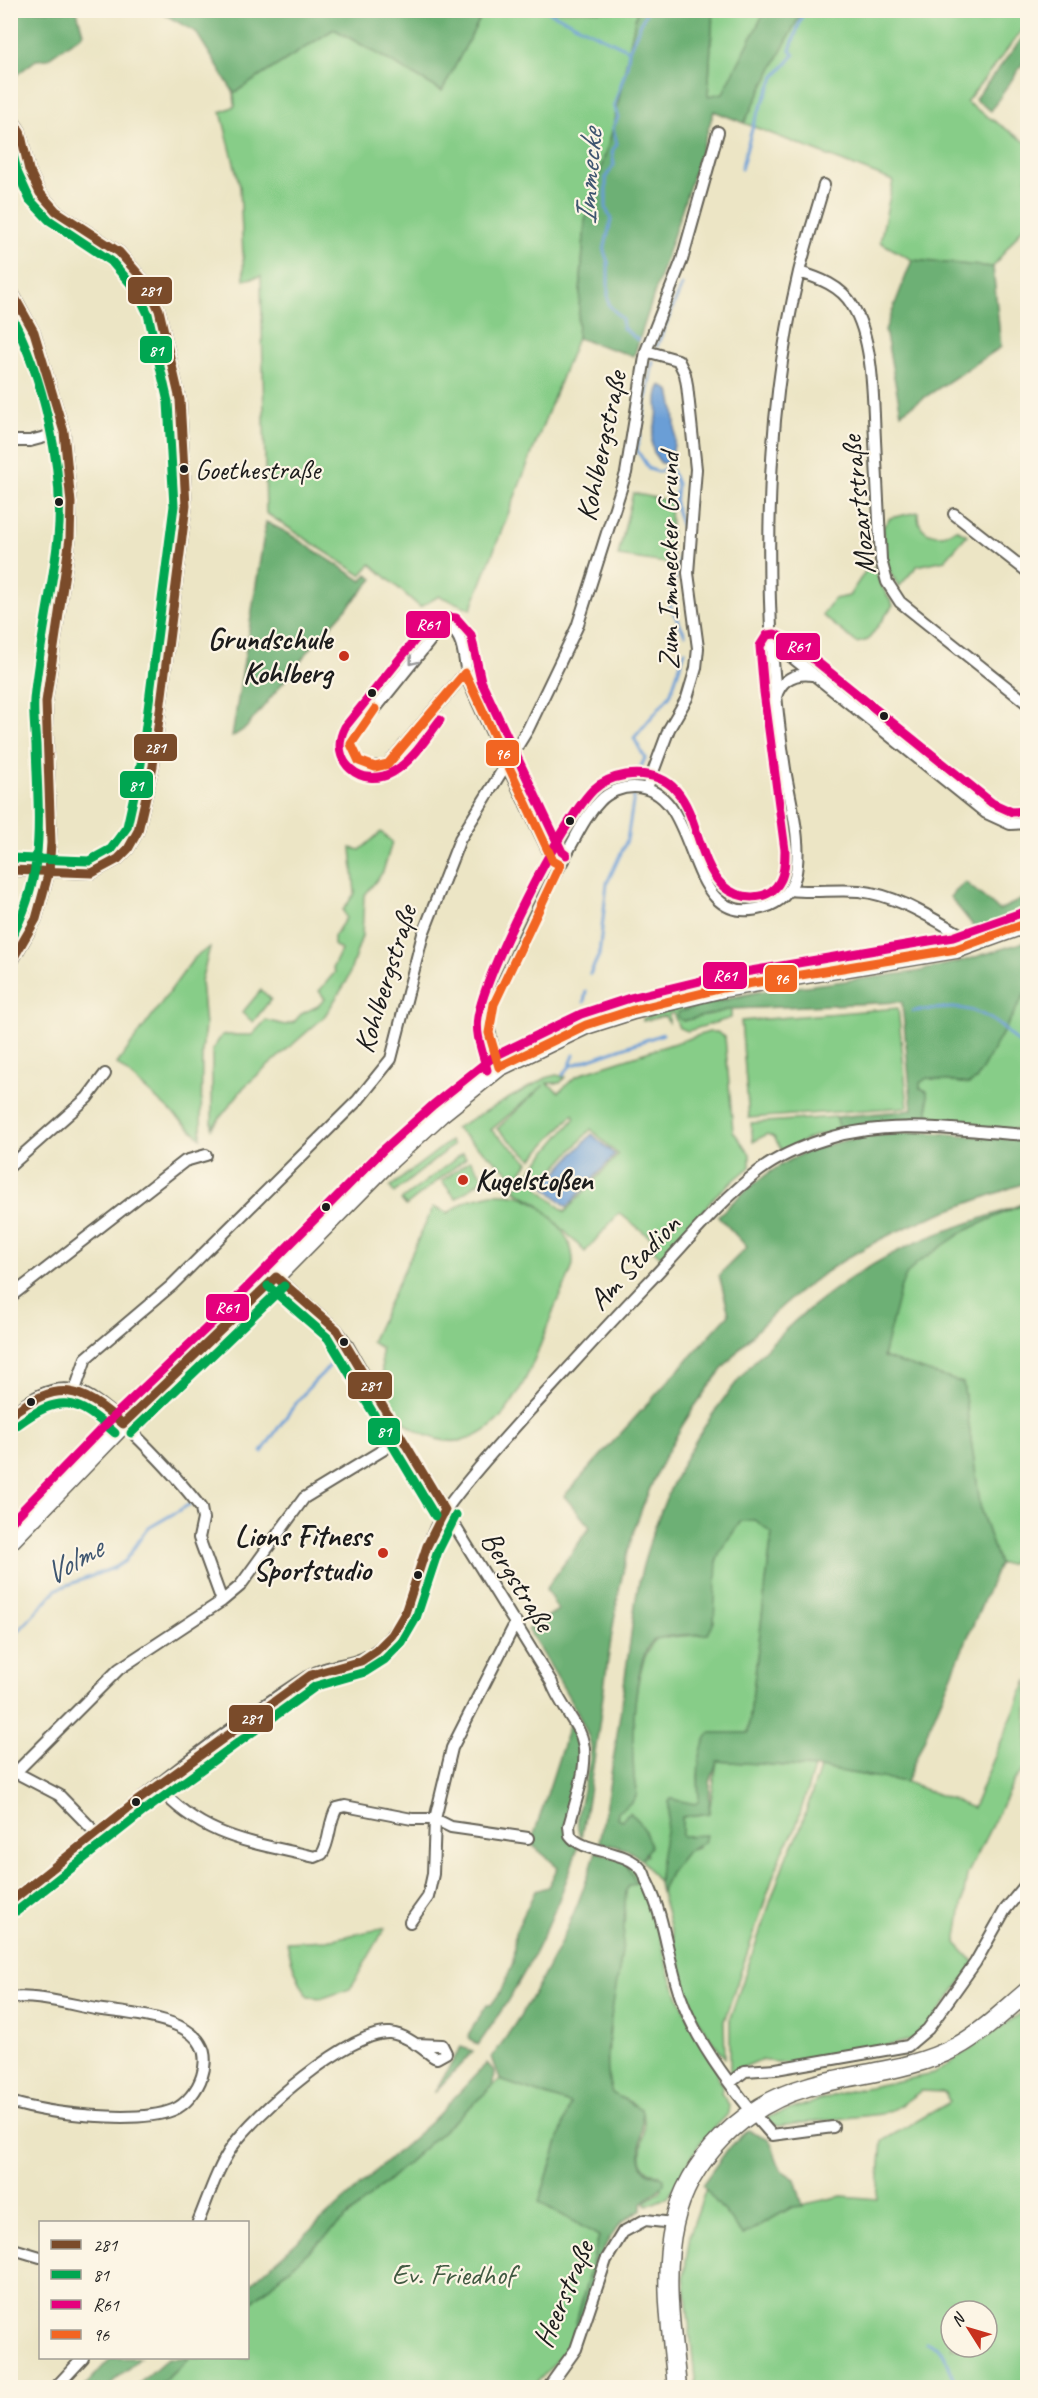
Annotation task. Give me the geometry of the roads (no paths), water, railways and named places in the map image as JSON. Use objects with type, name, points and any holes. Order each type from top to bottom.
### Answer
[{"type":"main road","points":[[10,1541],[123,1424],[276,1277],[391,1159],[440,1114],[500,1068],[586,1025],[633,1010],[723,988],[956,949],[1028,923]]},
{"type":"main road","points":[[677,2388],[669,2274],[674,2223],[691,2182],[704,2160],[727,2134],[752,2113],[781,2096],[808,2086],[925,2061],[957,2046],[1028,1991]]},
{"type":"street","points":[[10,116],[20,131],[29,170],[40,193],[56,211],[119,252],[147,284],[159,310],[180,400],[186,506],[153,766],[138,831],[128,849],[104,868],[77,874],[10,870]]},
{"type":"street","name":"Kohlbergstraße","points":[[75,1390],[86,1358],[94,1349],[171,1286],[358,1100],[385,1068],[394,1049],[423,934],[460,839],[528,729],[577,627],[626,473],[646,351],[682,260],[718,132]]},
{"type":"street","points":[[500,1068],[489,1033],[494,1004],[560,865],[586,818],[604,797],[619,789],[647,788],[663,796],[674,809],[700,878],[720,899],[741,909],[755,910],[770,906],[790,890],[795,877],[796,844],[776,699],[768,535],[780,382],[799,272],[824,185]]},
{"type":"street","name":"Mozartstraße","points":[[799,272],[815,276],[843,294],[852,305],[861,326],[869,363],[881,560],[887,582],[906,607],[1028,704]]},
{"type":"street","points":[[10,288],[34,332],[64,432],[71,503],[70,529],[46,702],[51,843],[49,871],[36,919],[10,965]]},
{"type":"street","name":"Zum Immecker Grund","points":[[646,351],[678,360],[686,374],[696,469],[688,573],[698,648],[696,668],[689,691],[657,755],[647,788]]},
{"type":"street","points":[[10,441],[30,441],[64,432]]},
{"type":"street","points":[[954,514],[1028,572]]},
{"type":"street","points":[[465,674],[388,764],[378,768],[367,766],[357,760],[351,744],[354,735],[436,633],[451,629],[456,632],[462,648],[465,674],[553,861],[560,865]]},
{"type":"street","points":[[772,646],[783,650],[986,813],[1010,824],[1028,823]]},
{"type":"street","points":[[776,699],[780,687],[787,679],[795,675],[812,675]]},
{"type":"street","points":[[790,890],[814,894],[857,891],[876,894],[907,905],[960,934]]},
{"type":"street","points":[[10,1166],[87,1098],[105,1074]]},
{"type":"street","name":"Am Stadion","points":[[10,1902],[157,1786],[311,1675],[361,1661],[376,1651],[392,1635],[405,1613],[427,1546],[445,1510],[489,1455],[600,1334],[715,1210],[759,1170],[787,1154],[828,1138],[851,1132],[909,1127],[1028,1135]]},
{"type":"street","points":[[10,1297],[185,1161],[206,1155]]},
{"type":"street","name":"Bergstraße","points":[[276,1277],[337,1330],[371,1384],[401,1439],[516,1622],[583,1741],[584,1762],[568,1826],[572,1838],[581,1844],[603,1849],[629,1860],[644,1872],[652,1889],[666,1934],[681,1998],[697,2032],[731,2082]]},
{"type":"street","points":[[10,1415],[41,1394],[56,1390],[75,1390],[93,1399],[123,1424],[201,1508],[203,1519],[199,1538],[222,1601]]},
{"type":"street","points":[[96,1833],[59,1795],[14,1771],[119,1669],[222,1601],[240,1586],[304,1498],[401,1439]]},
{"type":"street","points":[[410,1922],[428,1897],[433,1874],[435,1820],[452,1748],[516,1622]]},
{"type":"street","points":[[157,1786],[171,1802],[213,1831],[315,1857],[322,1854],[327,1846],[332,1816],[336,1808],[345,1806],[412,1819],[435,1820],[451,1827],[528,1839]]},
{"type":"street","points":[[833,2127],[772,2135],[752,2113],[731,2082],[745,2071],[776,2069],[908,2046],[920,2038],[975,1963],[1005,1910],[1028,1882]]},
{"type":"street","points":[[10,1998],[170,2022],[193,2033],[204,2056],[201,2079],[187,2101],[176,2109],[161,2114],[104,2116],[10,2102]]},
{"type":"street","points":[[199,2221],[230,2149],[277,2098],[346,2049],[371,2036],[397,2034],[415,2044]]},
{"type":"street","name":"Heerstraße","points":[[548,2388],[576,2349],[606,2260],[623,2232],[645,2220],[674,2223]]},
{"type":"street","points":[[10,2248],[39,2257]]},
{"type":"street","points":[[55,2388],[82,2359]]},
{"type":"water","points":[[661,385],[670,391],[675,418],[674,447],[667,463],[661,463],[652,447]]},
{"type":"water","points":[[592,1134],[615,1155],[567,1207],[544,1186]]},
{"type":"waterway","points":[[545,10],[629,50]]},
{"type":"waterway","name":"Immecke","points":[[638,340],[623,328],[622,319],[609,305],[608,262],[604,251],[611,220],[606,208],[606,177],[614,165],[612,151],[617,144],[613,128],[618,117],[614,106],[627,66],[629,50],[647,10]]},
{"type":"waterway","points":[[741,169],[754,122],[774,78],[794,55],[790,50],[804,10]]},
{"type":"waterway","points":[[657,346],[682,285]]},
{"type":"waterway","name":"Immecke","points":[[653,361],[637,450],[649,469],[659,472],[667,468],[672,471],[677,484],[675,505],[684,534],[670,606],[685,634]]},
{"type":"waterway","name":"Immecke","points":[[636,777],[645,758],[634,738],[670,695],[685,651]]},
{"type":"waterway","name":"Immecke","points":[[590,974],[599,955],[607,883],[627,840],[634,796]]},
{"type":"waterway","name":"Immecke","points":[[584,1002],[586,991]]},
{"type":"waterway","name":"Volme","points":[[913,1011],[957,1008],[977,1012],[998,1024],[1015,1040],[1028,1047]]},
{"type":"waterway","name":"Volme","points":[[563,1075],[570,1066],[663,1034]]},
{"type":"waterway","name":"Immecke","points":[[570,1065],[574,1055]]},
{"type":"waterway","name":"Volme","points":[[262,1452],[298,1400],[336,1357]]},
{"type":"waterway","name":"Volme","points":[[10,1640],[57,1589],[116,1567],[125,1561],[147,1529],[190,1504]]},
{"type":"waterway","points":[[926,2343],[934,2345],[944,2354],[957,2388]]},
{"type":"place","name":"Goethestraße","points":[[184,469]]},
{"type":"place","name":"Grundschule Kohlberg","points":[[344,656]]},
{"type":"place","name":"Kugelstoßen","points":[[463,1180]]},
{"type":"place","name":"Lions Fitness Sportstudio","points":[[383,1553]]},
{"type":"park label","name":"Ev. Friedhof","points":[[453,2274]]}]
